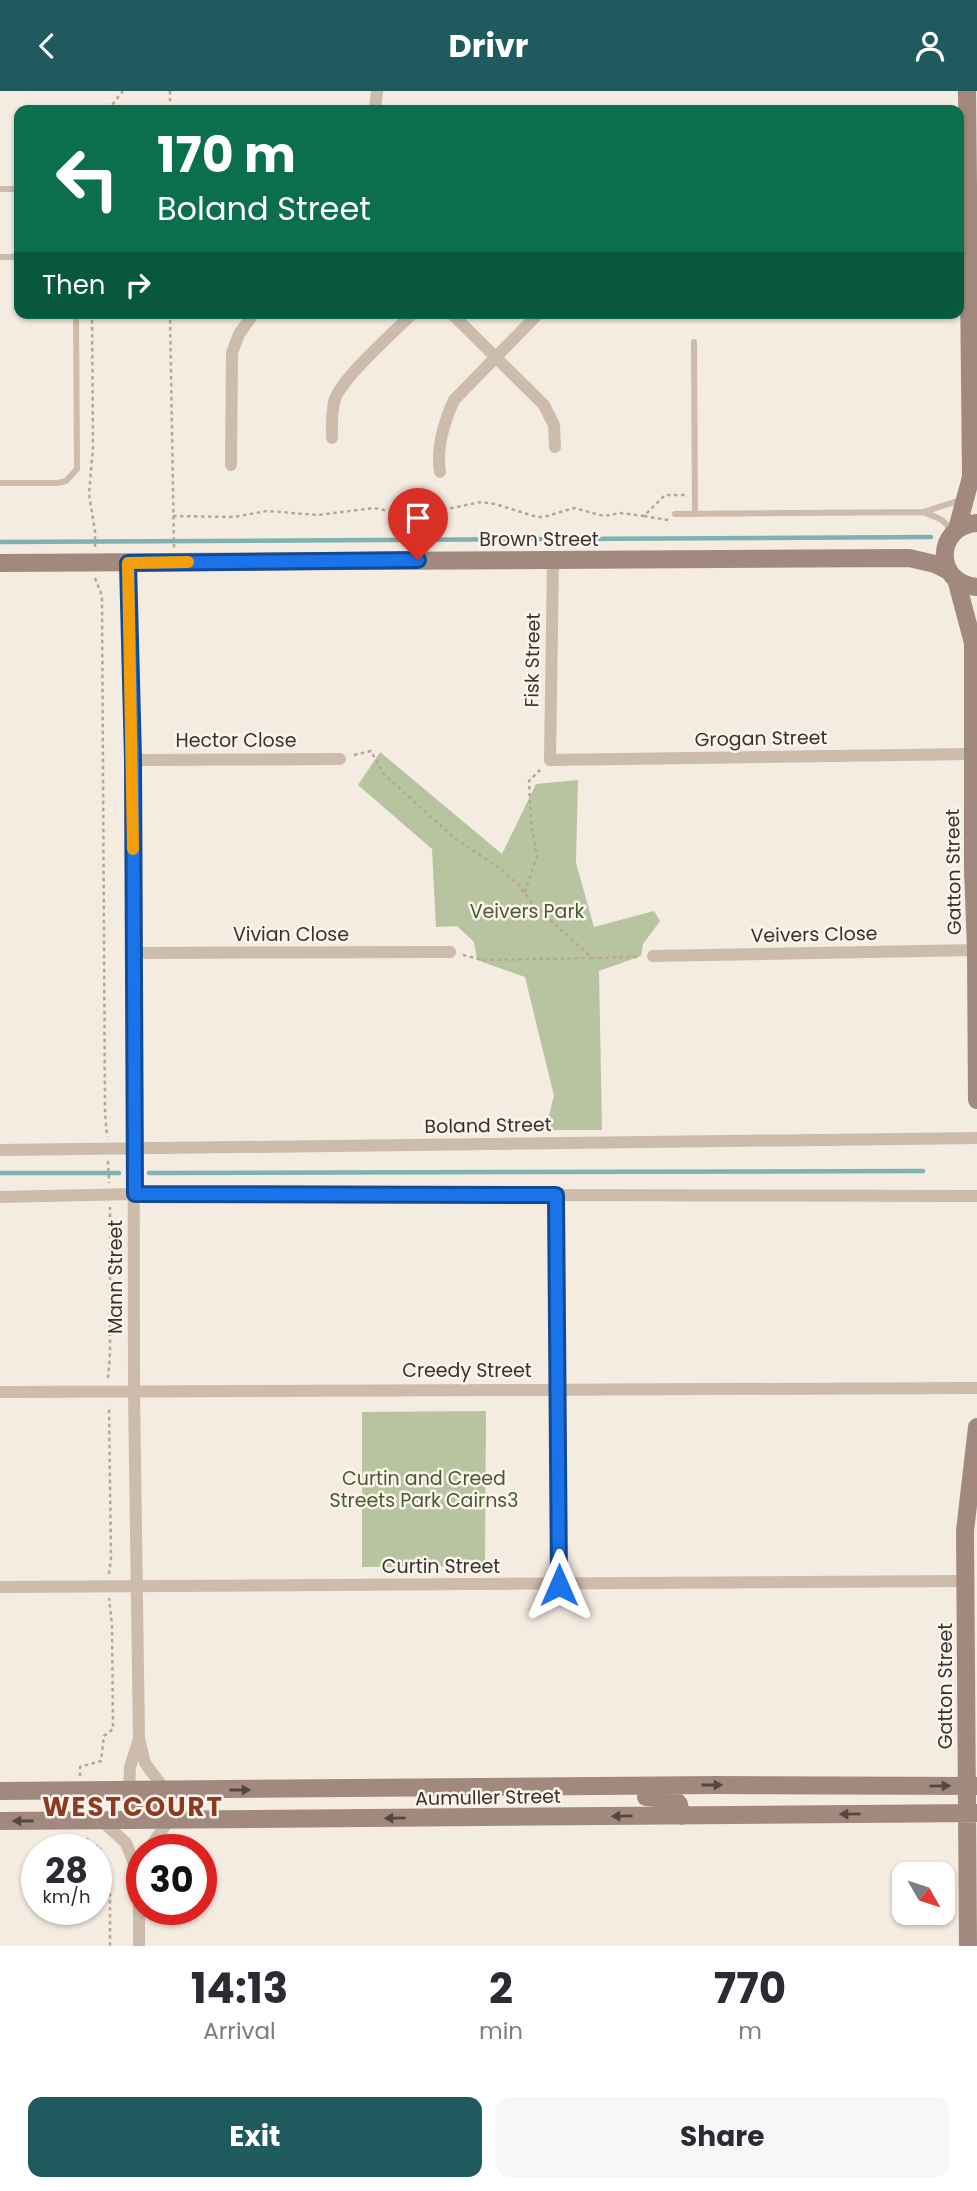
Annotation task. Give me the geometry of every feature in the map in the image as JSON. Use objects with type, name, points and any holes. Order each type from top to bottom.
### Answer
[{"type":"street","points":[[952,535],[971,497],[973,141],[967,91]]},
{"type":"street","points":[[231,465],[232,353],[239,334],[250,319]]},
{"type":"street","points":[[332,438],[332,416],[336,397],[347,380],[407,319]]},
{"type":"street","points":[[457,319],[544,405],[554,425],[555,447]]},
{"type":"street","points":[[440,471],[442,433],[454,400],[533,319]]},
{"type":"street","name":"Brown Street","points":[[909,558],[930,552],[952,535],[977,523]]},
{"type":"street","name":"Gatton Street","points":[[952,535],[945,562],[975,636],[972,754],[977,1100]]},
{"type":"street","name":"Brown Street","points":[[0,563],[95,557],[128,563],[909,558],[935,564],[964,585],[977,587]]},
{"type":"street","name":"Fisk Street","points":[[550,760],[553,560]]},
{"type":"street","name":"Mann Street","points":[[128,563],[133,759],[134,1392],[139,1739],[145,1762],[164,1790]]},
{"type":"street","name":"Grogan Street","points":[[550,760],[972,754]]},
{"type":"street","name":"Hector Close","points":[[133,759],[340,759]]},
{"type":"street","name":"Veivers Close","points":[[653,956],[976,950]]},
{"type":"street","name":"Vivian Close","points":[[133,953],[450,953]]},
{"type":"street","name":"Boland Street","points":[[0,1150],[977,1138]]},
{"type":"street","points":[[0,1197],[135,1194],[977,1196]]},
{"type":"street","points":[[556,1195],[559,1585]]},
{"type":"street","name":"Creedy Street","points":[[0,1392],[977,1388]]},
{"type":"street","name":"Gatton Street","points":[[968,1946],[972,1786],[971,1581],[966,1519],[977,1427]]},
{"type":"street","name":"Curtin Street","points":[[0,1587],[971,1581]]},
{"type":"street","name":"Mann Street","points":[[129,1790],[130,1767],[139,1739]]},
{"type":"street","name":"Aumuller Street","points":[[0,1791],[972,1786]]},
{"type":"street","points":[[584,1787],[623,1796],[672,1798],[679,1804],[681,1816]]},
{"type":"street","points":[[129,1790],[134,1802],[143,1808],[201,1809],[238,1820]]},
{"type":"street","name":"Aumuller Street","points":[[0,1821],[972,1813]]},
{"type":"street","points":[[102,1820],[126,1843]]},
{"type":"street","points":[[159,1834],[169,1820]]},
{"type":"street","points":[[139,1925],[139,1946]]},
{"type":"lane","points":[[0,483],[57,483],[66,481],[76,469],[76,319]]},
{"type":"lane","points":[[694,342],[695,514]]},
{"type":"lane","points":[[677,514],[923,512],[940,509],[971,497]]},
{"type":"lane","points":[[923,512],[944,522],[952,535]]},
{"type":"path","points":[[112,105],[123,91]]},
{"type":"path","points":[[92,319],[93,448],[89,494],[95,531],[94,578],[102,596],[105,1098],[110,1195],[109,1587],[113,1729],[109,1731]]},
{"type":"path","points":[[170,319],[174,549]]},
{"type":"path","points":[[644,516],[669,493],[695,497]]},
{"type":"path","points":[[173,516],[234,517],[267,512],[318,515],[374,508],[414,516],[481,502],[495,503],[537,517],[574,508],[604,516],[620,513],[667,520],[675,518],[677,514]]},
{"type":"path","points":[[340,759],[371,751],[383,773],[454,838],[498,867],[525,892],[533,904],[592,958]]},
{"type":"path","points":[[525,892],[537,856],[531,821],[529,781],[550,760]]},
{"type":"path","points":[[450,953],[484,960],[653,956]]},
{"type":"path","points":[[110,1925],[110,1946]]},
{"type":"green space","name":"Veivers Park","points":[[380,752],[502,854],[536,784],[578,780],[576,863],[594,927],[654,911],[660,921],[643,944],[641,956],[599,971],[602,1130],[545,1130],[554,1096],[525,977],[477,960],[474,942],[457,926],[436,927],[432,849],[358,785]]},
{"type":"green space","name":"Curtin and Creed Streets Park Cairns3","points":[[486,1411],[485,1566],[362,1567],[362,1412]]},
{"type":"waterway","points":[[0,542],[931,537]]},
{"type":"waterway","points":[[149,1173],[923,1171]]},
{"type":"waterway","points":[[0,1173],[119,1173]]},
{"type":"slow traffic","points":[[133,849],[128,563],[188,562]]},
{"type":"district","name":"WESTCOURT","points":[[133,1807]]},
{"type":"route","points":[[418,560],[128,563],[133,759],[135,1194],[556,1195],[559,1585]]}]
